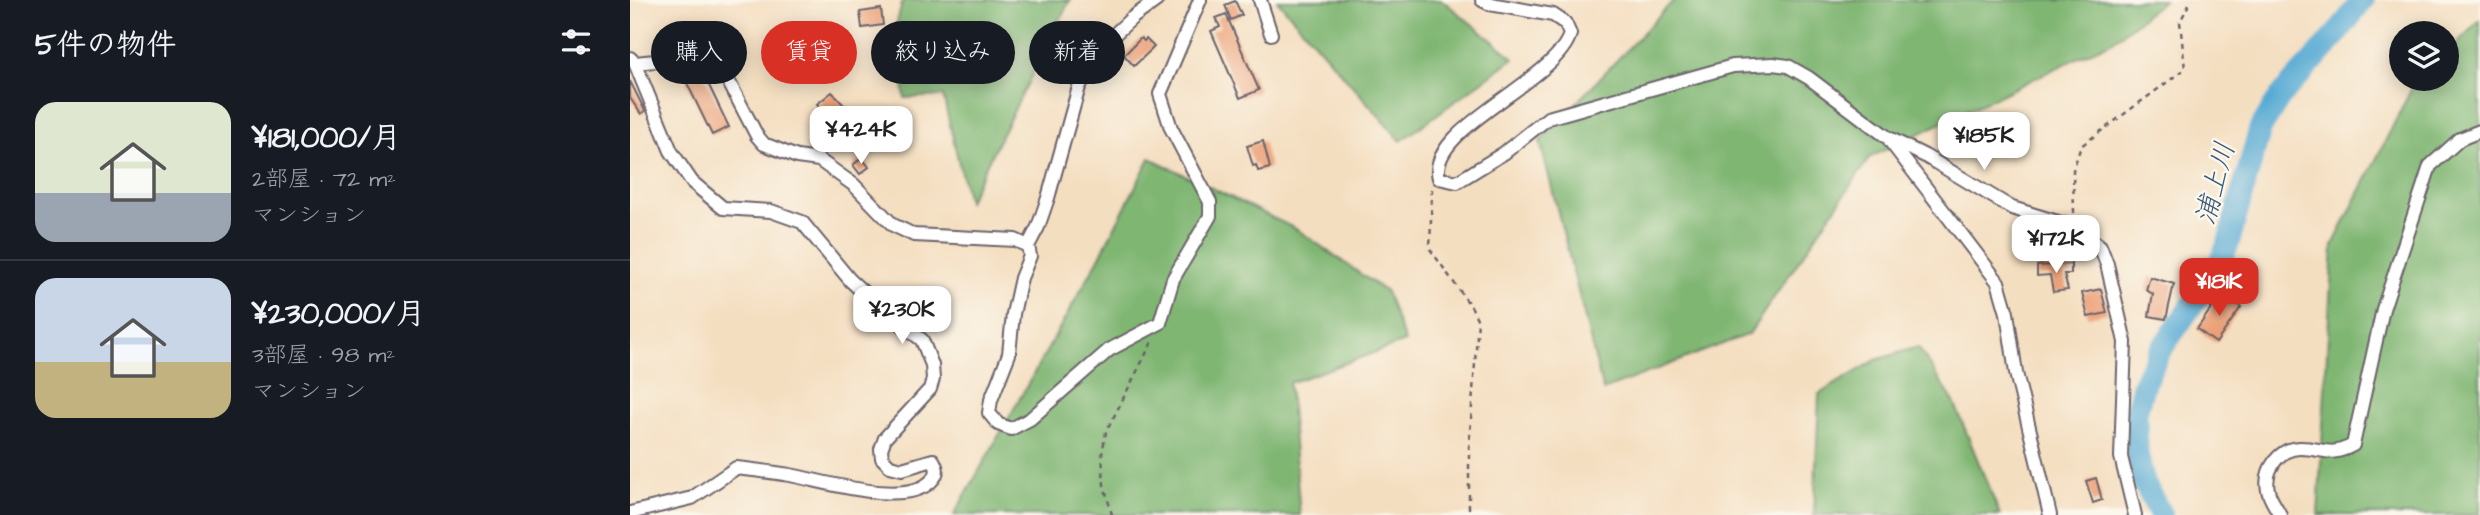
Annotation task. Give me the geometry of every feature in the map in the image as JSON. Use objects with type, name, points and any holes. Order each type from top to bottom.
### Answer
[{"type":"street","points":[[1157,0],[1102,46],[1079,87],[1048,198],[1028,246],[1030,256],[1021,278],[1013,314],[1009,354],[991,400],[989,413],[998,424],[1011,429],[1030,419],[1109,350],[1160,323],[1173,279],[1210,216],[1210,202],[1171,128],[1160,94],[1200,0]]},
{"type":"street","points":[[1260,0],[1271,34]]},
{"type":"street","points":[[1482,0],[1490,4],[1553,15],[1565,23],[1570,34],[1566,47],[1543,71],[1479,115],[1455,138],[1441,155],[1437,170],[1439,178],[1457,181],[1504,153],[1548,118],[1733,66],[1773,64],[1788,66],[1810,78],[1887,137],[1925,156],[2012,208],[2074,228],[2100,246],[2107,264],[2125,342],[2121,457],[2135,515]]},
{"type":"street","points":[[630,513],[692,498],[736,468],[792,475],[859,490],[895,493],[919,489],[931,483],[937,474],[933,460],[902,469],[890,466],[883,458],[881,449],[885,438],[930,389],[933,379],[932,365],[922,341],[850,280],[802,222],[771,211],[723,208],[692,182],[671,151],[633,61],[706,56],[718,61],[757,136],[764,144],[797,157],[819,160],[854,185],[893,225],[914,235],[1015,240],[1028,246]]},
{"type":"street","points":[[2280,515],[2268,491],[2270,467],[2279,455],[2297,447],[2339,453],[2353,445],[2383,309],[2430,166],[2460,139],[2480,131]]},
{"type":"street","points":[[1887,137],[1998,282],[2007,313],[2016,373],[2050,515]]},
{"type":"path","points":[[2074,228],[2073,170],[2081,146],[2185,69],[2180,22],[2191,0]]},
{"type":"path","points":[[1439,178],[1432,187],[1430,249],[1472,308],[1478,321],[1470,425],[1469,515]]},
{"type":"path","points":[[1112,515],[1104,485],[1102,454],[1106,432],[1149,350],[1160,323]]},
{"type":"green space","points":[[903,0],[1070,0],[1059,21],[1029,21],[1029,81],[968,201],[943,96],[905,98],[903,84],[1015,84],[1015,21],[897,21]]},
{"type":"green space","points":[[1277,0],[1442,0],[1514,58],[1401,141]]},
{"type":"green space","points":[[1674,0],[2164,0],[2113,41],[1870,157],[1749,334],[1603,390],[1540,141]]},
{"type":"green space","points":[[2480,20],[2480,515],[2318,515],[2333,245],[2410,91],[2459,91],[2459,41]]},
{"type":"green space","points":[[1150,158],[1298,230],[1386,292],[1405,342],[1289,383],[1300,515],[954,515],[1098,260]]},
{"type":"green space","points":[[1918,347],[1954,402],[2000,515],[1814,515],[1819,394],[1876,360]]},
{"type":"building","points":[[1235,1],[1242,15],[1231,20],[1225,5]]},
{"type":"building","points":[[881,9],[882,21],[871,21],[871,27],[862,28],[860,12]]},
{"type":"building","points":[[1226,14],[1259,90],[1240,98],[1211,31],[1220,27],[1216,18]]},
{"type":"building","points":[[1141,38],[1154,47],[1134,66],[1125,54]]},
{"type":"building","points":[[630,81],[645,111],[641,114],[630,98]]},
{"type":"building","points":[[687,84],[708,84],[729,127],[712,135]]},
{"type":"building","points":[[832,92],[863,126],[850,140],[817,104]]},
{"type":"building","points":[[1263,141],[1270,168],[1258,171],[1256,165],[1253,166],[1247,146]]},
{"type":"building","points":[[862,158],[869,167],[860,174],[853,165]]},
{"type":"building","points":[[2071,264],[2071,274],[2064,274],[2068,290],[2053,292],[2050,275],[2037,276],[2037,266]]},
{"type":"building","points":[[2150,277],[2174,284],[2166,319],[2149,316],[2153,294],[2146,290]]},
{"type":"building","points":[[2101,289],[2107,313],[2088,317],[2082,293]]},
{"type":"building","points":[[2222,293],[2241,307],[2216,343],[2197,329]]},
{"type":"building","points":[[2096,478],[2102,500],[2093,503],[2086,481]]},
{"type":"waterway","name":"浦上川","points":[[2161,515],[2144,483],[2137,453],[2136,412],[2144,383],[2160,351],[2215,272],[2228,244],[2260,129],[2280,97],[2331,41],[2363,0]]}]
